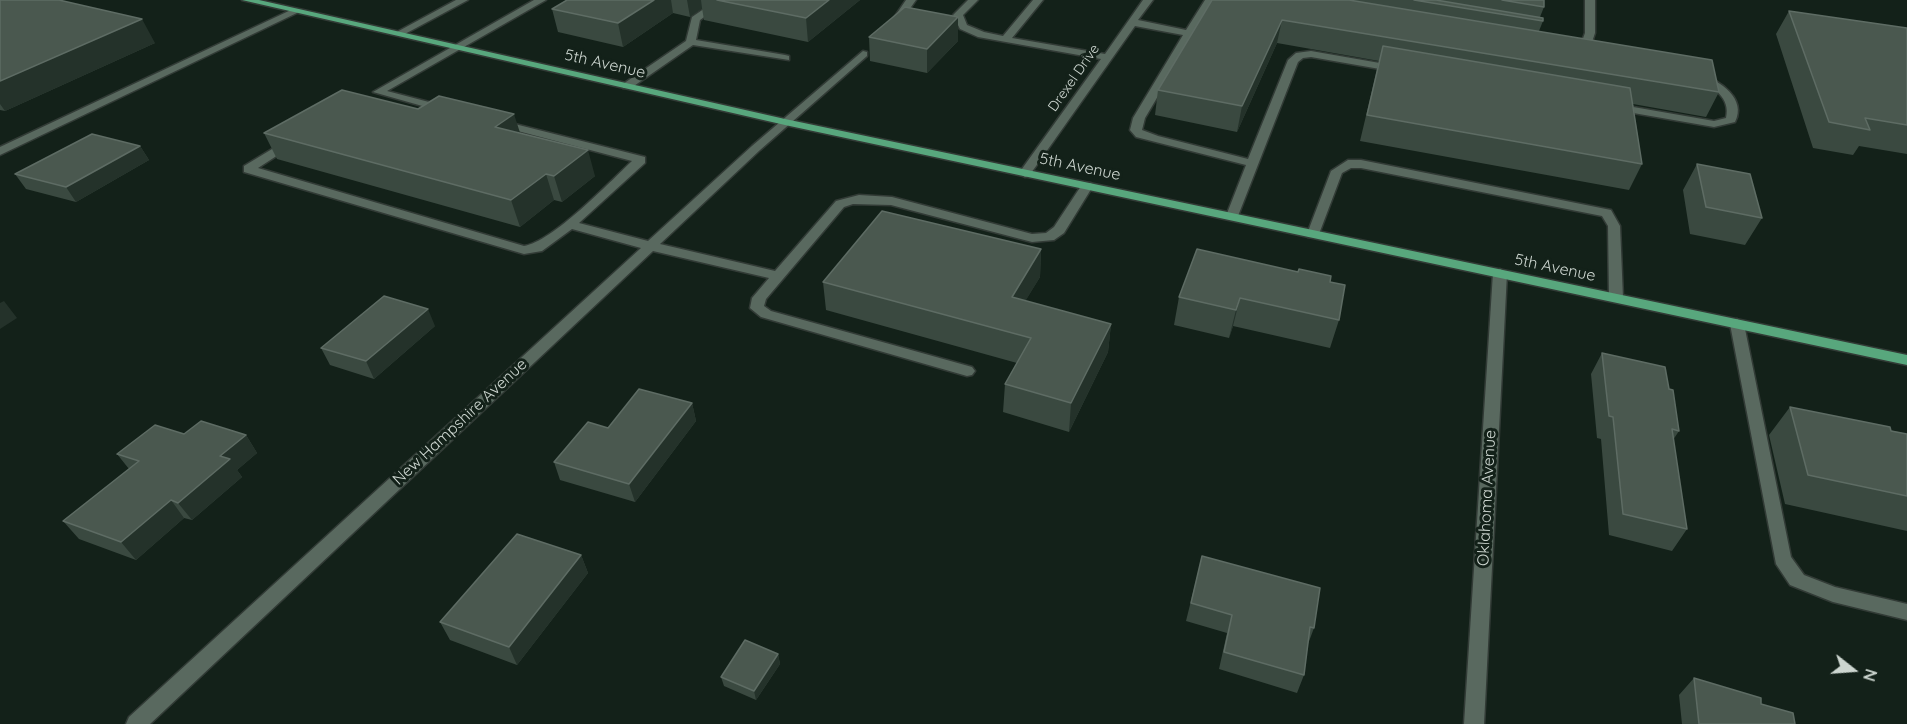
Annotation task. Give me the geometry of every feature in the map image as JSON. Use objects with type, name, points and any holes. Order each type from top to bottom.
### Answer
[{"type":"main road","name":"5th Avenue","points":[[247,0],[459,46],[784,122],[1907,360]]},
{"type":"street","points":[[400,33],[463,0]]},
{"type":"street","points":[[458,113],[373,95],[541,0]]},
{"type":"street","points":[[691,42],[695,19],[723,0]]},
{"type":"street","points":[[886,33],[911,0]]},
{"type":"street","points":[[973,0],[958,15],[963,27],[981,35],[1106,57]]},
{"type":"street","points":[[1005,40],[1038,0]]},
{"type":"street","name":"Drexel Drive","points":[[1025,173],[1148,0]]},
{"type":"street","points":[[1210,0],[1139,118],[1137,133],[1251,162]]},
{"type":"street","points":[[1563,41],[1586,45],[1590,33],[1590,0]]},
{"type":"street","points":[[0,152],[296,11]]},
{"type":"street","points":[[1131,22],[1190,33]]},
{"type":"street","points":[[627,87],[691,42],[785,58]]},
{"type":"street","name":"New Hampshire Avenue","points":[[136,724],[784,122],[863,54]]},
{"type":"street","points":[[1232,216],[1251,162],[1293,60],[1300,56],[1318,55],[1411,71]]},
{"type":"street","points":[[1609,106],[1714,124],[1731,120],[1733,111],[1723,89],[1709,81],[1691,76]]},
{"type":"street","points":[[300,137],[250,165],[248,169],[524,250],[537,248],[570,224],[641,160],[481,119]]},
{"type":"street","points":[[1313,234],[1337,171],[1347,164],[1361,164],[1606,213],[1614,226],[1616,298]]},
{"type":"street","points":[[967,371],[766,314],[757,308],[759,298],[840,204],[854,199],[870,198],[892,201],[1032,238],[1049,237],[1059,231],[1087,186]]},
{"type":"street","points":[[570,224],[650,246],[778,276]]},
{"type":"street","name":"Oklahoma Avenue","points":[[1474,724],[1500,273]]},
{"type":"street","points":[[1737,324],[1782,560],[1797,580],[1833,594],[1907,612]]},
{"type":"building","points":[[0,0],[59,0],[142,19],[0,81]]},
{"type":"building","points":[[567,0],[654,0],[618,23],[552,9]]},
{"type":"building","points":[[717,0],[829,0],[806,18]]},
{"type":"building","points":[[1212,0],[1349,0],[1712,60],[1719,92],[1282,20],[1242,106],[1158,90]]},
{"type":"building","points":[[1414,0],[1436,0],[1543,18],[1543,21]]},
{"type":"building","points":[[1502,0],[1544,0],[1544,7]]},
{"type":"building","points":[[905,7],[958,17],[927,49],[869,37]]},
{"type":"building","points":[[1789,11],[1907,28],[1907,125],[1865,118],[1870,130],[1829,122]]},
{"type":"building","points":[[1383,46],[1630,88],[1642,164],[1367,115]]},
{"type":"building","points":[[342,90],[418,109],[439,96],[514,114],[495,127],[588,150],[554,176],[546,174],[511,200],[264,133]]},
{"type":"building","points":[[92,134],[140,146],[66,187],[15,174]]},
{"type":"building","points":[[1697,164],[1750,174],[1762,218],[1706,207]]},
{"type":"building","points":[[882,211],[1041,249],[1012,297],[1111,324],[1071,403],[1005,384],[1031,338],[823,282]]},
{"type":"building","points":[[1197,249],[1298,272],[1299,269],[1331,276],[1330,282],[1345,285],[1339,320],[1240,298],[1236,310],[1179,297]]},
{"type":"building","points":[[384,296],[428,309],[366,361],[321,348]]},
{"type":"building","points":[[1602,353],[1665,367],[1669,389],[1673,390],[1679,431],[1672,429],[1687,529],[1623,514],[1613,417],[1609,416]]},
{"type":"building","points":[[639,389],[692,403],[629,484],[554,462],[588,422],[608,428]]},
{"type":"building","points":[[1790,407],[1890,427],[1891,431],[1907,434],[1907,496],[1808,475]]},
{"type":"building","points":[[201,421],[246,435],[220,456],[230,459],[178,503],[171,500],[121,542],[63,521],[139,461],[117,454],[155,425],[184,434]]},
{"type":"building","points":[[517,534],[581,555],[509,647],[440,622]]},
{"type":"building","points":[[1202,556],[1320,588],[1314,628],[1310,627],[1304,675],[1224,652],[1232,615],[1191,603]]},
{"type":"building","points":[[745,640],[778,654],[754,691],[721,677]]},
{"type":"building","points":[[1694,678],[1761,698],[1761,704],[1793,713],[1795,724],[1699,724]]}]
